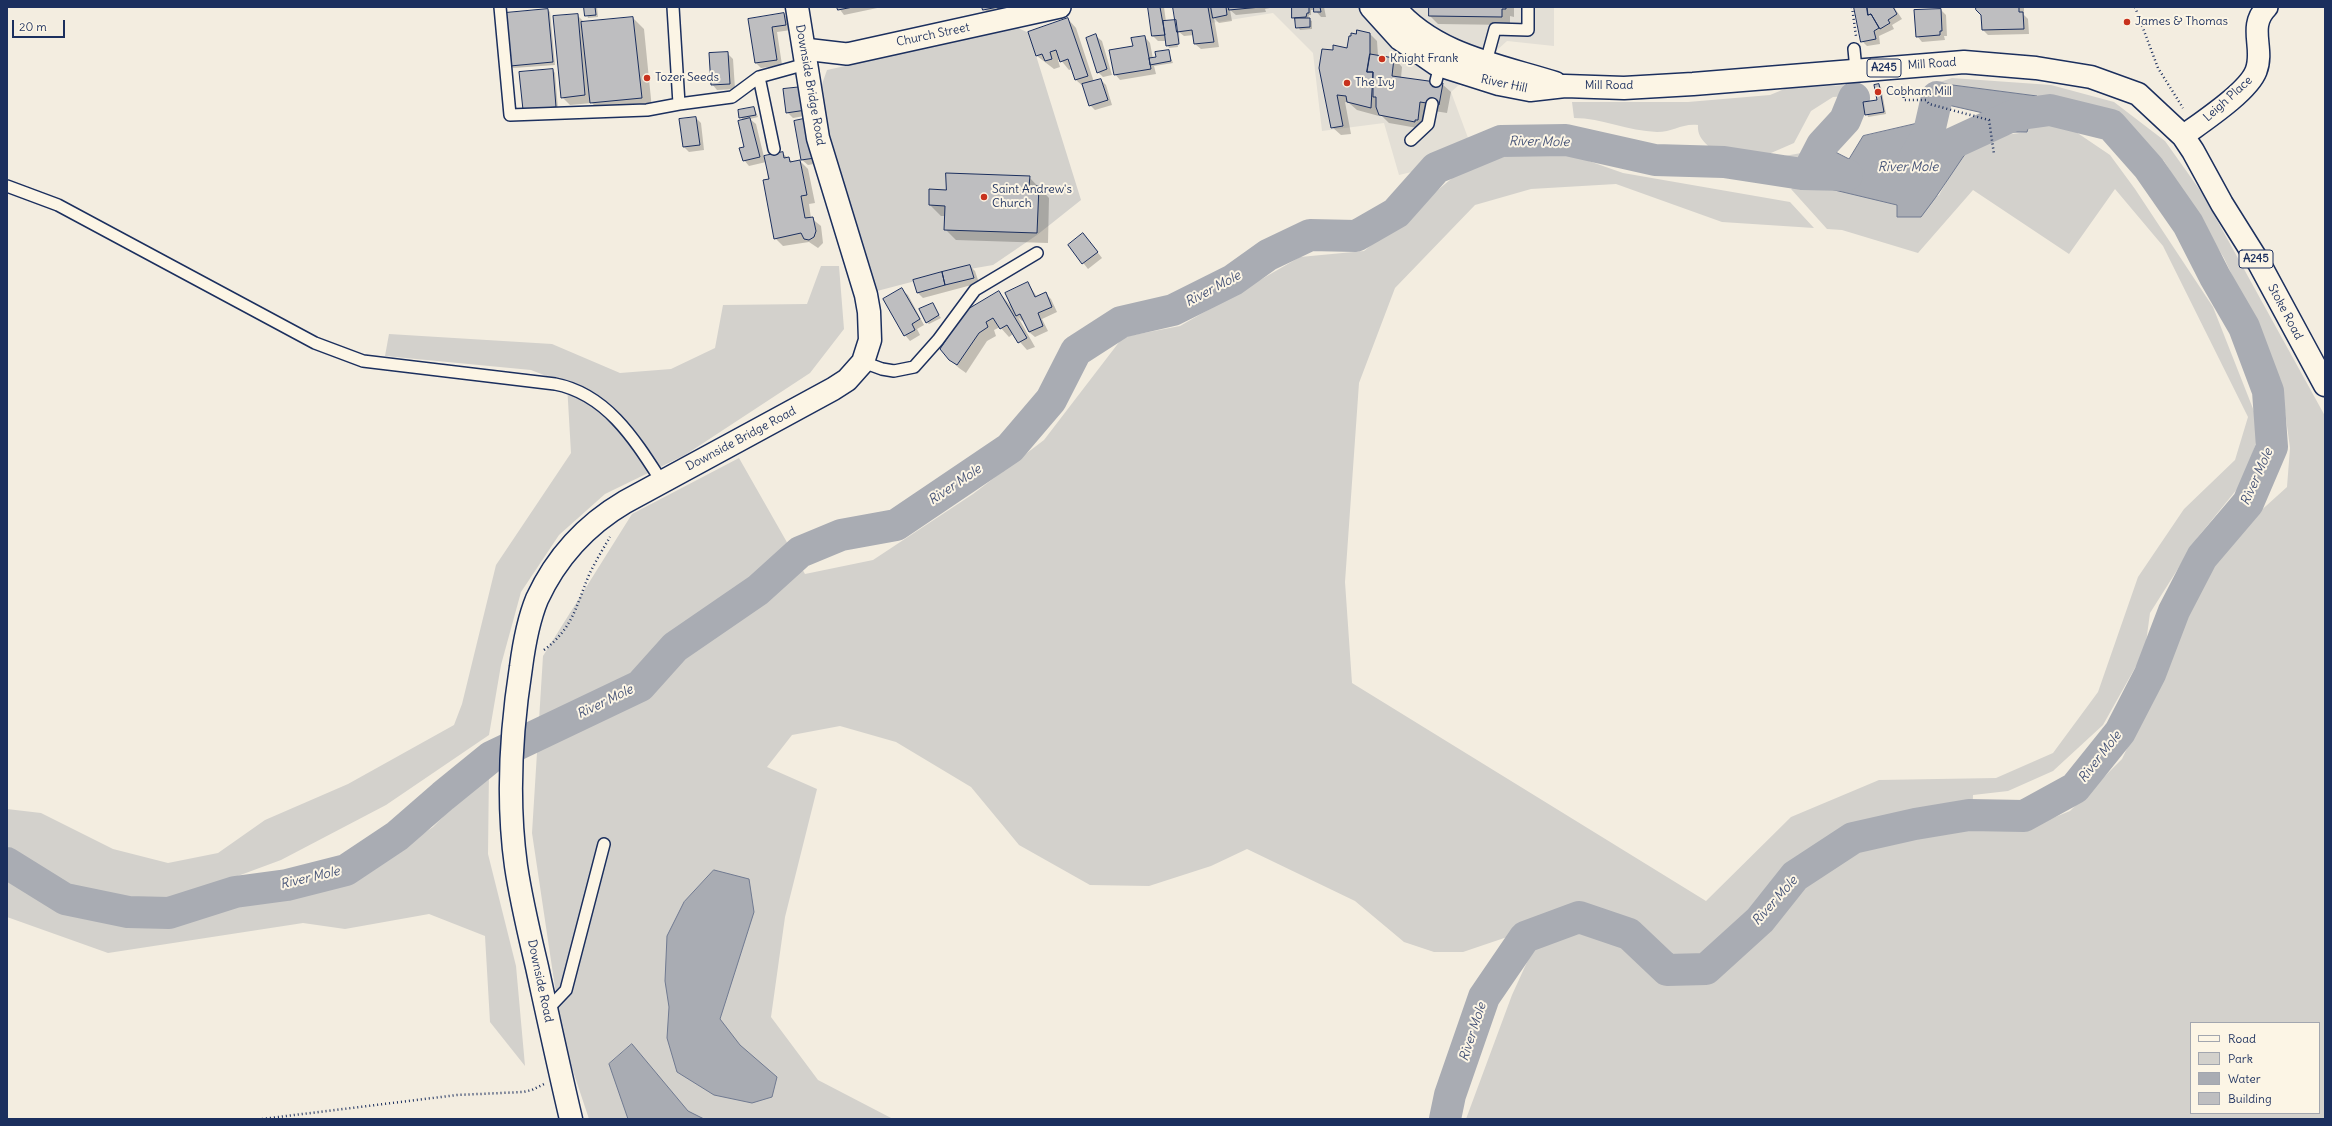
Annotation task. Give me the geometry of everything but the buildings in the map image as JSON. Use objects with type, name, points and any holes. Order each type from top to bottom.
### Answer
[{"type":"main road","name":"Downside Bridge Road","points":[[514,842],[512,778],[514,733],[528,625],[536,601],[546,582],[566,553],[597,520],[662,482],[833,389],[847,380],[863,362],[870,340],[866,294],[818,138],[797,7]]},
{"type":"main road","name":"River Hill","points":[[1372,7],[1400,39],[1438,73],[1530,90],[1566,86]]},
{"type":"main road","name":"River Hill","points":[[1394,7],[1423,35],[1441,45],[1486,62],[1566,86]]},
{"type":"main road","name":"Mill Road","points":[[1566,86],[1624,88],[1964,62],[2036,68],[2091,77],[2138,94],[2190,131]]},
{"type":"main road","name":"Stoke Road","points":[[2190,131],[2325,385]]},
{"type":"main road","name":"Downside Road","points":[[514,842],[520,891],[571,1119]]},
{"type":"street","name":"Church Street","points":[[805,57],[847,54],[1060,7]]},
{"type":"street","name":"Leigh Place","points":[[2190,131],[2216,112],[2254,76],[2258,61],[2257,22],[2266,7]]},
{"type":"lane","points":[[500,7],[510,115],[647,110],[732,97],[759,77],[805,57]]},
{"type":"lane","points":[[673,7],[679,104]]},
{"type":"lane","points":[[1486,62],[1494,29],[1528,30],[1528,7]]},
{"type":"lane","points":[[1854,48],[1856,70]]},
{"type":"lane","points":[[759,77],[774,149]]},
{"type":"lane","points":[[1411,140],[1428,124],[1432,104]]},
{"type":"lane","points":[[7,186],[58,205],[315,343],[342,355],[382,364],[555,384],[570,387],[588,395],[606,408],[622,424],[662,482]]},
{"type":"lane","points":[[863,362],[882,369],[894,371],[914,367],[938,340],[975,290],[1037,253]]},
{"type":"lane","points":[[546,1011],[566,990],[604,844]]},
{"type":"path","points":[[1852,7],[1857,42],[1854,48]]},
{"type":"path","points":[[2135,7],[2158,68],[2190,131]]},
{"type":"path","points":[[1902,80],[1904,100],[1926,100],[1930,104],[1989,120],[1994,154]]},
{"type":"path","points":[[523,656],[542,652],[559,638],[577,608],[590,574],[613,533]]},
{"type":"path","points":[[262,1119],[457,1095],[523,1092],[532,1090],[561,1077]]},
{"type":"shaded area","points":[[1209,7],[1554,7],[1554,46],[1507,41],[1451,92],[1471,146],[1416,171],[1399,175],[1384,123],[1322,131],[1313,53],[1273,13],[1211,23]]},
{"type":"green space","points":[[1018,28],[1029,33],[1081,200],[1037,235],[993,265],[970,269],[969,267],[877,291],[828,135],[821,87],[827,70]]},
{"type":"green space","points":[[1952,78],[2051,85],[2114,102],[2165,141],[2202,193],[2325,416],[2325,1119],[1466,1119],[1512,995],[1533,949],[1516,934],[1463,952],[1434,952],[1404,942],[1355,901],[1247,849],[1211,866],[1149,886],[1090,885],[1019,845],[971,787],[896,742],[840,726],[792,735],[767,767],[817,789],[785,917],[771,1017],[818,1080],[893,1119],[589,1119],[563,1041],[532,833],[543,656],[632,514],[739,458],[805,574],[873,560],[973,494],[1044,440],[1123,337],[1180,326],[1300,257],[1364,251],[1468,165],[1516,154],[1563,152],[1623,173],[1790,202],[1814,228],[1722,222],[1616,184],[1531,189],[1475,205],[1395,288],[1359,383],[1345,582],[1352,683],[1706,901],[1791,817],[1879,780],[1996,778],[2053,753],[2098,692],[2138,577],[2184,509],[2235,460],[2248,417],[2163,246],[2115,189],[2069,254],[1973,190],[1918,253],[1842,230],[1827,229],[1791,189],[1801,182],[1898,205],[1897,217],[1939,195],[1956,165],[1976,139],[2027,132],[2031,118],[2076,132],[2110,155],[2135,189],[2213,307],[2261,429],[2242,483],[2198,537],[2150,613],[2145,650],[2103,725],[2053,771],[2008,791],[1973,795],[1972,826],[2023,830],[2070,811],[2122,759],[2152,696],[2198,591],[2220,553],[2256,515],[2287,487],[2290,448],[2281,381],[2224,258],[2164,161],[2128,127],[2106,113],[2037,96],[1937,83]]},
{"type":"green space","points":[[1848,85],[1850,96],[1833,97],[1811,111],[1794,143],[1771,153],[1745,157],[1734,166],[1722,166],[1714,152],[1701,137],[1698,130],[1698,125],[1687,125],[1668,131],[1657,132],[1595,120],[1574,118],[1572,102],[1688,102],[1770,95],[1787,88]]},
{"type":"green space","points":[[1818,150],[1803,178],[1788,175],[1760,177],[1758,171],[1779,157]]},
{"type":"green space","points":[[821,266],[839,266],[844,329],[810,373],[685,455],[605,494],[559,535],[521,592],[501,665],[489,735],[386,805],[281,860],[162,904],[106,902],[63,890],[7,846],[7,809],[41,813],[113,849],[168,863],[218,853],[265,820],[348,784],[454,725],[462,704],[496,565],[571,453],[567,384],[531,370],[385,356],[389,334],[552,344],[620,373],[671,369],[715,348],[723,305],[807,304]]},
{"type":"green space","points":[[489,770],[488,854],[516,966],[525,1066],[490,1022],[485,936],[429,914],[345,929],[303,923],[108,953],[7,917],[7,879],[37,897],[102,917],[168,924],[230,903],[357,877],[433,827]]},
{"type":"water","points":[[1937,83],[2037,96],[2027,132],[1991,132],[1992,115],[1926,100]]},
{"type":"water","name":"River Mole","points":[[1927,121],[1936,122],[1949,136],[1971,131],[1976,139],[1921,217],[1897,217],[1897,205],[1801,182],[1812,140],[1849,159],[1863,136]]},
{"type":"water","points":[[714,870],[749,879],[754,912],[720,1019],[740,1045],[777,1077],[772,1097],[752,1103],[714,1095],[677,1072],[667,1038],[669,1007],[665,981],[667,936],[684,902]]},
{"type":"water","points":[[632,1044],[688,1111],[704,1119],[628,1119],[609,1064]]},
{"type":"waterway","name":"River Mole","points":[[1913,161],[1929,132],[1937,97]]},
{"type":"waterway","points":[[1807,174],[1822,145],[1845,120],[1854,98]]},
{"type":"waterway","name":"River Mole","points":[[1445,1119],[1450,1095],[1484,997],[1525,937],[1579,917],[1629,934],[1667,970],[1706,969],[1760,920],[1795,876],[1853,838],[1915,824],[1969,815],[2024,816],[2075,788],[2120,732],[2150,674],[2174,611],[2202,557],[2248,503],[2272,447],[2268,391],[2244,327],[2215,277],[2188,224],[2149,168],[2111,125],[2050,110],[2014,115],[1934,152]]},
{"type":"waterway","name":"River Mole","points":[[7,863],[65,899],[128,912],[169,913],[235,892],[287,885],[346,870],[397,836],[491,757],[640,686],[675,647],[758,590],[800,552],[841,535],[896,525],[1010,448],[1051,400],[1076,351],[1121,322],[1173,310],[1233,280],[1268,255],[1310,235],[1356,236],[1396,213],[1436,168],[1501,141],[1566,140],[1655,160],[1724,162],[1802,174],[1847,175]]},
{"type":"place","name":"James & Thomas","points":[[2127,22]]},
{"type":"place","name":"Knight Frank","points":[[1382,59]]},
{"type":"place","name":"Tozer Seeds","points":[[647,78]]},
{"type":"place","name":"The Ivy","points":[[1347,83]]},
{"type":"place","name":"Cobham Mill","points":[[1878,92]]},
{"type":"place","name":"Saint Andrew's Church","points":[[984,197]]}]
